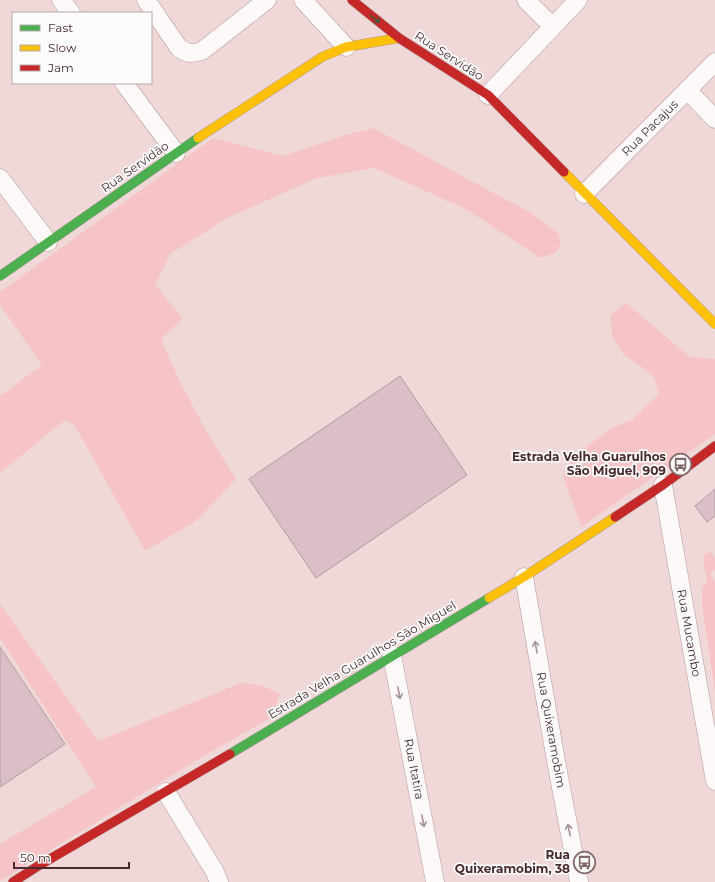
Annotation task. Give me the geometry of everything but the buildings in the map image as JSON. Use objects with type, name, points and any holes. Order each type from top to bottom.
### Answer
[{"type":"street","points":[[61,0],[70,12]]},
{"type":"street","points":[[146,0],[179,48],[186,53],[194,54],[202,51],[267,0]]},
{"type":"street","points":[[303,0],[346,47]]},
{"type":"street","points":[[352,0],[399,38]]},
{"type":"street","points":[[526,0],[552,26]]},
{"type":"street","points":[[488,95],[578,0]]},
{"type":"street","name":"Rua Servidão","points":[[0,276],[176,153],[322,57],[346,47],[399,38],[488,95],[584,194],[715,324]]},
{"type":"street","name":"Rua Pacajus","points":[[584,194],[715,62]]},
{"type":"street","points":[[125,84],[176,153]]},
{"type":"street","points":[[687,90],[715,119]]},
{"type":"street","points":[[0,178],[48,242]]},
{"type":"street","name":"Estrada Velha Guarulhos São Miguel","points":[[13,882],[524,577],[662,485],[715,446]]},
{"type":"street","name":"Rua Mucambo","points":[[662,485],[715,781]]},
{"type":"street","name":"Rua Quixeramobim","points":[[524,577],[579,882]]},
{"type":"street","name":"Rua Itatira","points":[[392,655],[435,882]]},
{"type":"street","points":[[166,792],[215,872],[219,882]]},
{"type":"shaded area","points":[[373,128],[531,213],[558,233],[561,244],[555,253],[540,258],[466,209],[374,168],[317,178],[227,218],[170,254],[155,285],[183,318],[161,339],[180,382],[205,429],[236,479],[196,521],[145,551],[75,426],[65,420],[0,473],[0,396],[42,365],[0,305],[0,292],[213,138],[283,156],[346,135]]},
{"type":"shaded area","points":[[626,303],[690,357],[715,359],[715,434],[581,527],[563,476],[572,458],[610,429],[633,419],[659,394],[654,377],[625,356],[612,336],[611,315]]},
{"type":"shaded area","points":[[710,551],[715,558],[715,569],[710,574],[715,582],[715,692],[702,604],[702,587],[707,583],[703,556]]},
{"type":"shaded area","points":[[0,604],[98,741],[241,683],[261,685],[280,694],[272,717],[202,757],[0,881],[0,844],[96,787],[0,638]]},
{"type":"traffic: fast","points":[[0,276],[198,138]]},
{"type":"traffic: fast","points":[[230,754],[489,598]]},
{"type":"traffic: slow","points":[[198,138],[322,57],[346,47],[399,38]]},
{"type":"traffic: slow","points":[[564,172],[715,324]]},
{"type":"traffic: slow","points":[[489,598],[524,577],[615,517]]},
{"type":"traffic: jam","points":[[352,0],[399,38],[488,95],[564,172]]},
{"type":"traffic: jam","points":[[615,517],[663,485],[715,446]]},
{"type":"traffic: jam","points":[[13,882],[230,754]]},
{"type":"place","name":"Estrada Velha Guarulhos São Miguel, 909","points":[[681,464]]},
{"type":"place","name":"Rua Quixeramobim, 38","points":[[585,862]]}]
